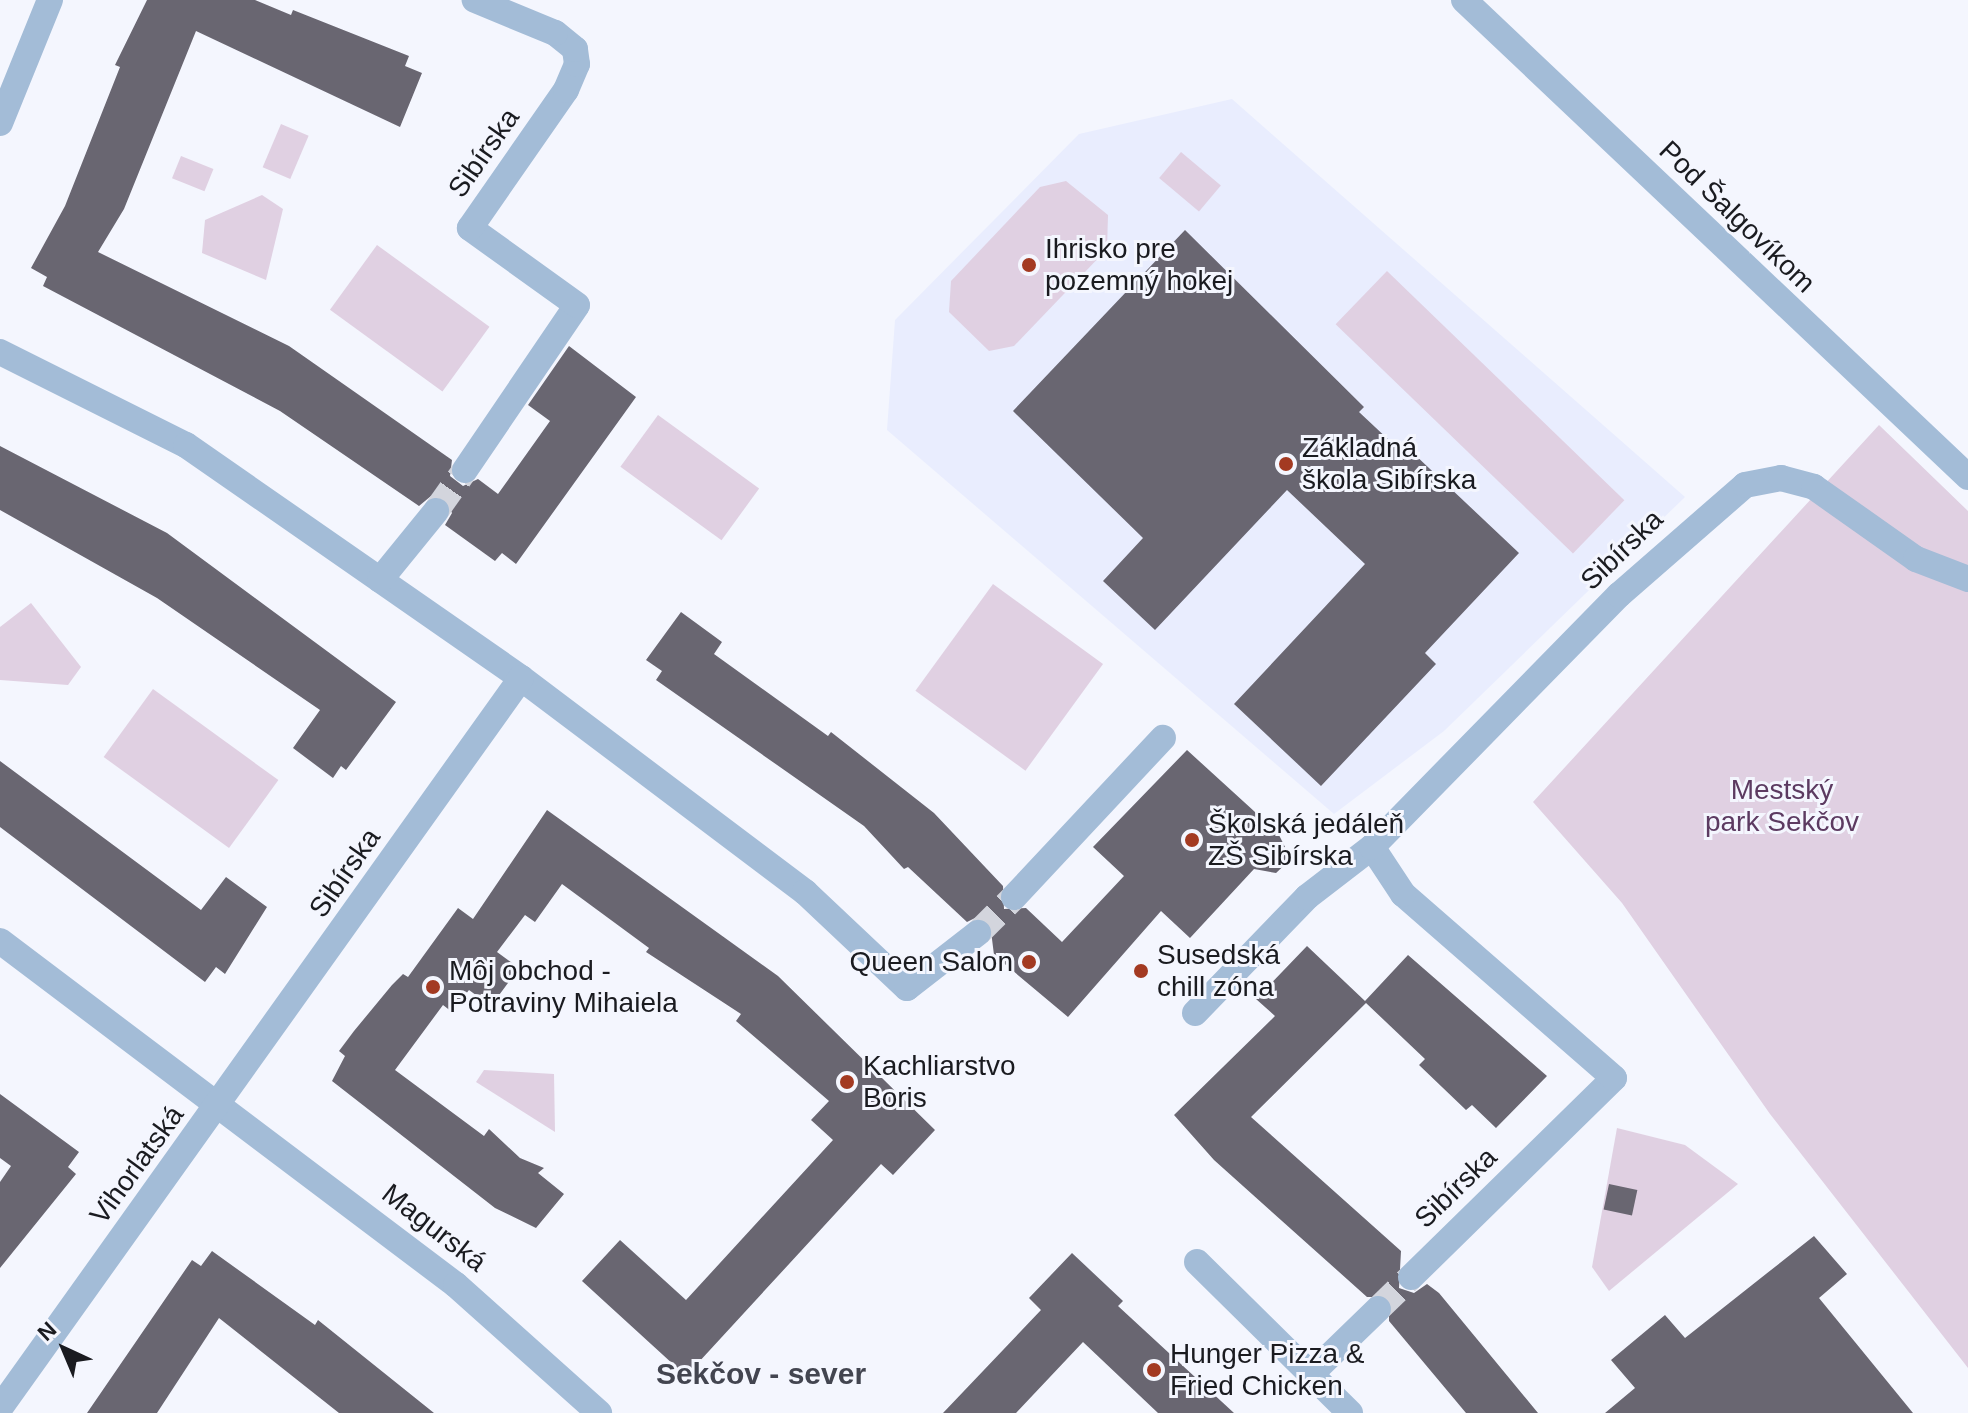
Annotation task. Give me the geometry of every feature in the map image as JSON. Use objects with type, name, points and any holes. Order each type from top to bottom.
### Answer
[{"type":"street","points":[[0,123],[50,0]]},
{"type":"street","name":"Sibírska","points":[[465,470],[577,305],[470,228],[566,90],[577,64],[575,49],[555,33],[475,0]]},
{"type":"street","name":"Pod Šalgovíkom","points":[[1464,0],[1968,477]]},
{"type":"street","points":[[0,352],[186,445],[521,678],[805,892],[907,988],[978,933]]},
{"type":"street","name":"Sibírska","points":[[1199,1009],[1307,897],[1372,847],[1619,595],[1745,485],[1781,478],[1814,487],[1916,559],[1968,579]]},
{"type":"street","points":[[380,580],[436,511]]},
{"type":"street","name":"Sibírska","points":[[221,1104],[521,678]]},
{"type":"street","points":[[1014,897],[1163,738]]},
{"type":"street","name":"Sibírska","points":[[1372,847],[1403,894],[1614,1078],[1411,1277]]},
{"type":"street","name":"Vihorlatská","points":[[0,941],[221,1104],[0,1408]]},
{"type":"street","name":"Magurská","points":[[221,1104],[456,1285],[599,1413]]},
{"type":"street","points":[[1197,1262],[1314,1371],[1350,1413]]},
{"type":"street","points":[[1314,1371],[1378,1309]]},
{"type":"shaded area","name":"Základná škola Sibírska","points":[[1232,99],[1685,497],[1444,731],[1334,814],[887,430],[895,320],[1079,134]]},
{"type":"green space","points":[[281,124],[309,136],[290,179],[263,167]]},
{"type":"green space","points":[[1181,152],[1221,185],[1199,211],[1159,178]]},
{"type":"green space","points":[[181,156],[213,169],[204,191],[172,178]]},
{"type":"green space","name":"Ihrisko pre pozemný hokej","points":[[1066,181],[1108,215],[1107,249],[1014,346],[989,351],[949,312],[951,281],[1040,187]]},
{"type":"green space","points":[[262,195],[283,209],[266,280],[202,253],[205,220]]},
{"type":"green space","points":[[377,245],[489,327],[442,391],[330,310]]},
{"type":"green space","points":[[1387,271],[1624,500],[1573,553],[1336,324]]},
{"type":"green space","points":[[658,415],[759,488],[722,540],[620,467]]},
{"type":"green space","name":"Mestský park Sekčov","points":[[1879,425],[1968,511],[1968,1368],[1770,1114],[1622,903],[1533,802]]},
{"type":"green space","points":[[993,584],[1103,664],[1025,771],[915,691]]},
{"type":"green space","points":[[31,603],[81,667],[68,685],[0,680],[0,627]]},
{"type":"green space","points":[[153,689],[278,780],[229,848],[104,757]]},
{"type":"green space","points":[[484,1070],[554,1074],[555,1132],[476,1082]]},
{"type":"green space","points":[[1617,1128],[1685,1145],[1738,1184],[1609,1291],[1592,1267]]},
{"type":"building","points":[[147,0],[255,0],[291,15],[293,10],[409,56],[405,66],[422,73],[400,127],[196,31],[124,209],[98,252],[289,346],[452,460],[450,476],[463,486],[478,479],[498,494],[550,421],[528,405],[569,346],[636,397],[516,564],[502,553],[495,561],[445,525],[452,513],[445,498],[431,496],[419,506],[280,411],[43,286],[47,277],[31,268],[65,206],[120,67],[115,65]]},
{"type":"building","points":[[1185,230],[1364,407],[1359,412],[1407,457],[1412,452],[1519,553],[1425,653],[1436,664],[1321,786],[1234,704],[1365,564],[1287,490],[1155,630],[1103,581],[1143,538],[1013,411]]},
{"type":"building","points":[[0,446],[167,533],[396,702],[346,770],[341,766],[333,778],[293,748],[320,710],[157,598],[0,510]]},
{"type":"building","points":[[681,612],[722,642],[714,654],[828,736],[831,732],[934,813],[1003,886],[1004,909],[1026,908],[1062,942],[1124,876],[1093,847],[1187,750],[1278,833],[1291,859],[1276,873],[1254,869],[1190,938],[1161,911],[1068,1017],[994,955],[990,923],[977,917],[967,922],[908,867],[904,869],[864,826],[656,680],[662,671],[646,660]]},
{"type":"building","points":[[0,761],[201,910],[226,877],[267,907],[225,974],[216,967],[205,982],[0,827]]},
{"type":"building","points":[[547,810],[778,976],[935,1130],[893,1175],[881,1164],[686,1376],[582,1281],[620,1240],[686,1300],[833,1140],[811,1120],[829,1101],[736,1021],[741,1014],[646,952],[649,948],[562,884],[535,922],[525,915],[497,952],[519,968],[491,1006],[469,990],[452,1012],[443,1005],[395,1070],[484,1136],[489,1129],[520,1158],[544,1168],[538,1173],[564,1194],[536,1228],[495,1208],[332,1081],[345,1056],[339,1051],[354,1031],[403,974],[408,977],[458,908],[473,919]]},
{"type":"building","points":[[1307,946],[1365,1001],[1408,955],[1547,1076],[1496,1128],[1472,1105],[1466,1110],[1419,1065],[1425,1059],[1366,1003],[1251,1117],[1401,1251],[1399,1288],[1414,1293],[1427,1284],[1439,1293],[1538,1413],[1466,1413],[1389,1321],[1389,1297],[1367,1297],[1214,1160],[1174,1115],[1275,1016],[1256,999]]},
{"type":"building","points":[[0,1094],[79,1152],[68,1167],[76,1174],[0,1268],[0,1182],[11,1166],[0,1158]]},
{"type":"building","points":[[1609,1184],[1637,1190],[1632,1215],[1604,1209]]},
{"type":"building","points":[[1814,1236],[1847,1274],[1819,1298],[1913,1413],[1605,1413],[1635,1388],[1611,1360],[1665,1315],[1685,1338]]},
{"type":"building","points":[[212,1251],[315,1325],[318,1320],[434,1413],[339,1413],[219,1318],[157,1413],[87,1413],[192,1260],[201,1266]]},
{"type":"building","points":[[1072,1253],[1123,1301],[1118,1306],[1234,1413],[1158,1413],[1083,1342],[1016,1413],[943,1413],[1041,1310],[1029,1298]]},
{"type":"tunnel","points":[[436,511],[465,470]]},
{"type":"tunnel","points":[[978,933],[1014,897]]},
{"type":"tunnel","points":[[1378,1309],[1411,1277]]},
{"type":"place","name":"Ihrisko pre pozemný hokej","points":[[1029,265]]},
{"type":"place","name":"Základná škola Sibírska","points":[[1286,464]]},
{"type":"place","name":"Školská jedáleň ZŠ Sibírska","points":[[1192,840]]},
{"type":"place","name":"Queen Salon","points":[[1029,962]]},
{"type":"place","name":"Susedská chill zóna","points":[[1141,971]]},
{"type":"place","name":"Môj obchod - Potraviny Mihaiela","points":[[433,987]]},
{"type":"place","name":"Kachliarstvo Boris","points":[[847,1082]]},
{"type":"place","name":"Hunger Pizza & Fried Chicken","points":[[1154,1370]]},
{"type":"district","name":"Sekčov - sever","points":[[761,1374]]}]
